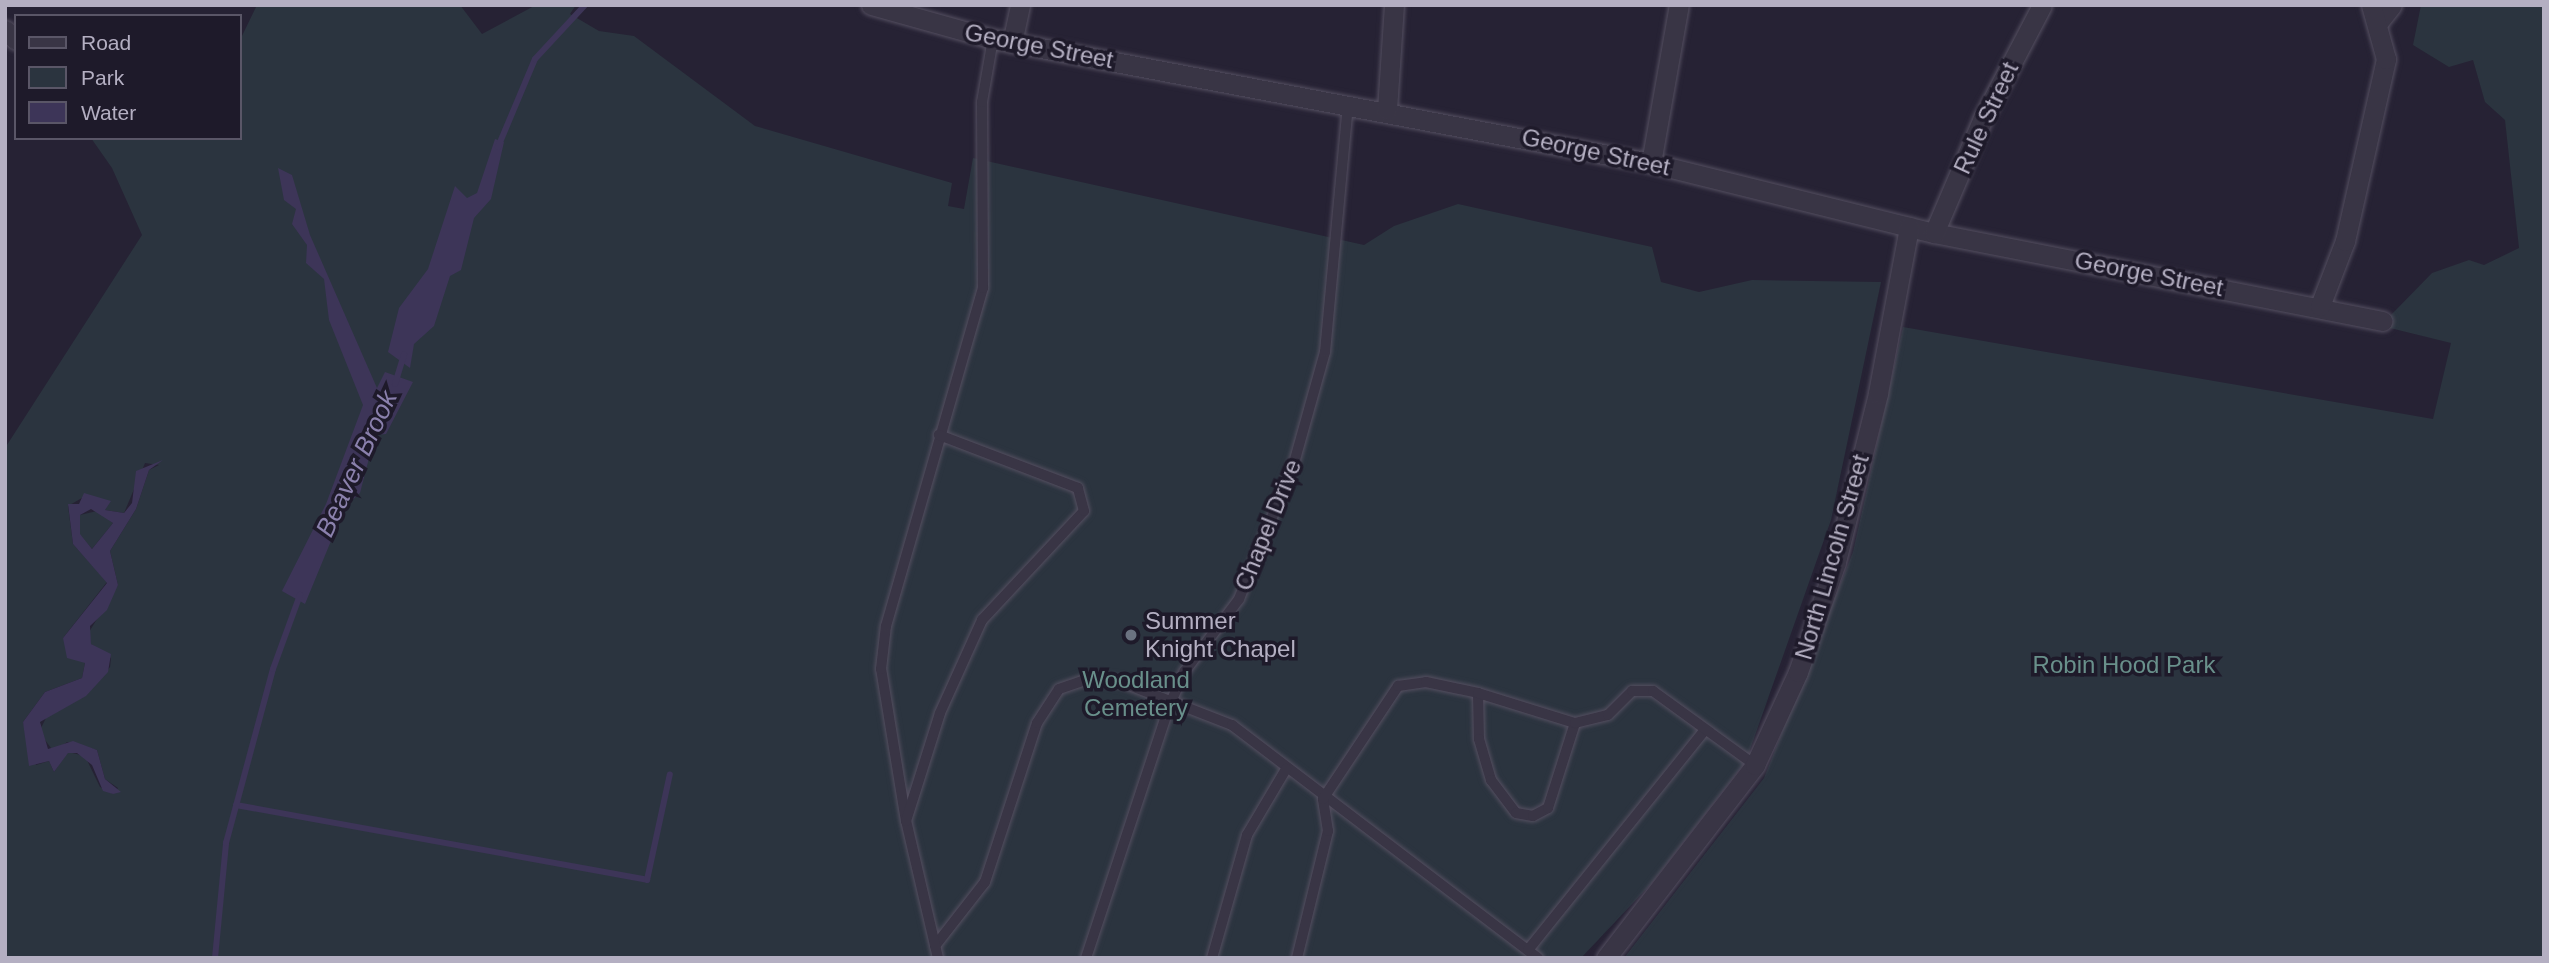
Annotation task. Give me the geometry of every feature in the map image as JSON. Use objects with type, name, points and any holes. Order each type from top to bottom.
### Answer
[{"type":"street","name":"George Street","points":[[870,5],[1002,41],[1387,110],[1651,163],[1934,233],[2320,306],[2382,321]]},
{"type":"street","points":[[1002,41],[1020,5]]},
{"type":"street","points":[[1387,110],[1394,5]]},
{"type":"street","points":[[1651,163],[1679,5]]},
{"type":"street","name":"Rule Street","points":[[1934,233],[1983,118],[2042,5]]},
{"type":"street","points":[[2320,306],[2345,241],[2386,59],[2374,15],[2392,5]]},
{"type":"street","name":"North Lincoln Street","points":[[1606,958],[1755,765],[1798,672],[1836,562],[1878,393],[1909,227]]},
{"type":"lane","points":[[938,958],[906,821],[881,669],[897,569],[983,288],[982,102],[1002,41]]},
{"type":"lane","name":"Chapel Drive","points":[[1086,958],[1170,704],[1185,671],[1239,599],[1294,463],[1325,352],[1348,104]]},
{"type":"lane","points":[[906,821],[940,713],[982,620],[1084,511],[1078,488],[939,435]]},
{"type":"lane","points":[[935,946],[985,882],[1037,723],[1059,689],[1101,679],[1232,725],[1323,799],[1538,958]]},
{"type":"lane","points":[[1297,958],[1326,842],[1323,799],[1398,686],[1426,682],[1478,693],[1575,723],[1608,715],[1632,691],[1653,691],[1704,731],[1755,765]]},
{"type":"lane","points":[[1478,693],[1479,739],[1490,780],[1516,813],[1533,816],[1548,808],[1575,723]]},
{"type":"lane","points":[[1528,950],[1704,731]]},
{"type":"lane","points":[[1212,958],[1247,835],[1286,769]]},
{"type":"green space","name":"Woodland Cemetery","points":[[257,5],[460,5],[482,34],[536,5],[576,5],[570,14],[599,31],[634,36],[755,126],[952,183],[948,206],[964,209],[973,158],[1364,245],[1394,226],[1458,204],[1652,247],[1661,282],[1699,292],[1752,280],[1881,282],[1831,520],[1746,761],[1651,884],[1581,958],[5,958],[5,448],[142,235],[112,168],[92,140],[242,140],[242,36]],"holes":[[[145,463],[159,465],[149,470],[136,509],[110,551],[118,585],[89,632],[91,644],[111,658],[110,667],[85,696],[48,714],[39,732],[54,752],[67,742],[97,750],[105,779],[118,788],[113,794],[100,787],[85,756],[68,752],[54,772],[49,761],[36,765],[23,722],[45,692],[82,678],[85,663],[63,638],[107,582],[73,544],[68,506],[87,495],[106,501],[105,510],[124,513]]]},
{"type":"green space","name":"Robin Hood Park","points":[[2421,5],[2544,5],[2544,958],[1624,958],[1764,778],[1853,552],[1903,327],[2433,419],[2451,343],[2386,327],[2389,317],[2432,273],[2469,260],[2484,265],[2519,248],[2505,120],[2485,102],[2473,60],[2449,67],[2413,45]]},
{"type":"green space","points":[[97,511],[113,523],[92,549],[80,535],[80,515]]},
{"type":"water","points":[[495,139],[504,142],[491,199],[474,218],[461,270],[450,276],[434,326],[414,344],[410,368],[388,352],[399,308],[428,269],[455,186],[467,198],[477,193]]},
{"type":"water","points":[[278,168],[292,175],[310,235],[377,388],[385,372],[413,382],[386,434],[375,435],[360,493],[345,507],[305,604],[282,591],[326,504],[363,405],[329,320],[324,279],[306,263],[307,245],[292,224],[296,209],[284,200]]},
{"type":"water","points":[[163,460],[149,470],[136,509],[110,551],[118,585],[107,610],[90,626],[91,644],[111,654],[108,672],[86,696],[40,722],[48,749],[73,741],[97,750],[105,779],[121,792],[113,794],[103,791],[92,765],[77,753],[68,753],[54,772],[49,761],[29,766],[23,722],[45,692],[82,678],[85,663],[67,658],[63,638],[107,583],[73,544],[68,504],[79,504],[84,493],[111,501],[105,510],[124,513],[132,503],[136,471]],"holes":[[[91,509],[113,523],[92,549],[80,534],[80,515]]]},
{"type":"waterway","name":"Beaver Brook","points":[[498,147],[535,59],[585,5]]},
{"type":"waterway","name":"Beaver Brook","points":[[395,384],[404,354]]},
{"type":"waterway","name":"Beaver Brook","points":[[215,958],[226,843],[273,669],[300,595]]},
{"type":"waterway","points":[[236,805],[647,880],[670,774]]},
{"type":"place","name":"Summer Knight Chapel","points":[[1131,635]]}]
